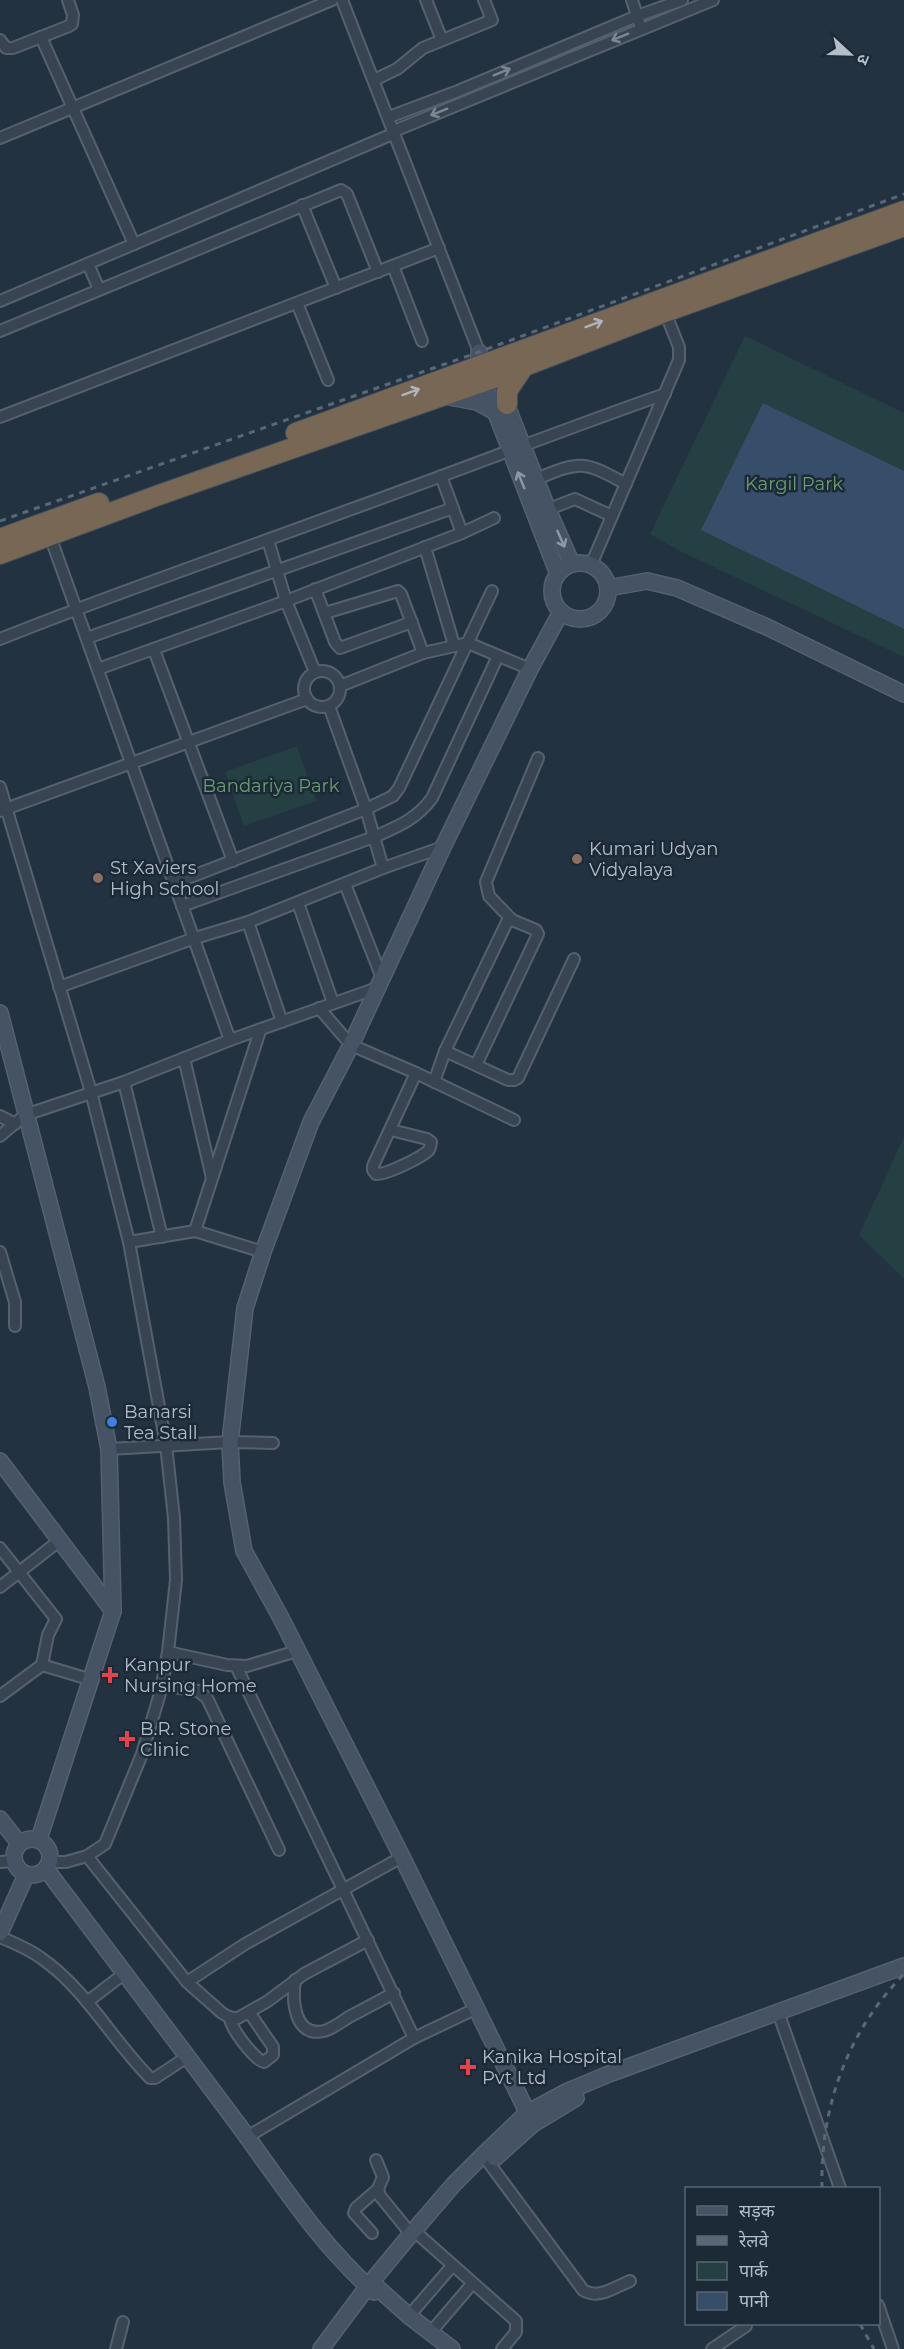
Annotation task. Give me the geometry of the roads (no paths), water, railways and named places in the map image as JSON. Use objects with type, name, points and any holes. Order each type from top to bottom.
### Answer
[{"type":"highway","points":[[0,554],[50,536],[178,482],[621,322],[904,211]]},
{"type":"highway","points":[[0,539],[443,396],[486,369],[524,366],[621,322],[665,312],[904,226]]},
{"type":"highway","points":[[501,408],[507,391],[524,366]]},
{"type":"street","points":[[0,40],[6,48],[13,48],[72,24],[74,15],[68,0]]},
{"type":"street","points":[[0,138],[332,0]]},
{"type":"street","points":[[342,0],[541,512],[558,574]]},
{"type":"street","points":[[426,0],[442,40]]},
{"type":"street","points":[[374,80],[397,69],[423,48],[492,20],[484,0]]},
{"type":"street","points":[[632,0],[641,28]]},
{"type":"street","points":[[389,117],[637,16],[682,0]]},
{"type":"street","points":[[0,301],[641,28],[713,0]]},
{"type":"street","points":[[41,37],[134,244]]},
{"type":"street","points":[[0,331],[337,191],[345,192],[378,272]]},
{"type":"street","points":[[302,205],[336,288]]},
{"type":"street","points":[[0,417],[439,248]]},
{"type":"street","points":[[88,264],[99,289]]},
{"type":"street","points":[[393,266],[422,341]]},
{"type":"street","points":[[297,303],[328,380]]},
{"type":"street","points":[[591,565],[677,367],[680,353],[665,312]]},
{"type":"street","points":[[0,639],[76,609],[665,394]]},
{"type":"street","points":[[443,396],[501,408]]},
{"type":"street","points":[[516,447],[536,479],[541,512],[572,564]]},
{"type":"street","points":[[536,479],[581,464],[608,474],[626,484]]},
{"type":"street","points":[[441,476],[462,532]]},
{"type":"street","points":[[541,512],[575,498],[612,516]]},
{"type":"street","points":[[87,638],[453,508]]},
{"type":"street","points":[[98,669],[286,601],[494,518]]},
{"type":"street","points":[[50,536],[130,765],[175,883],[192,939],[230,1040]]},
{"type":"street","points":[[268,540],[286,601],[315,672]]},
{"type":"street","points":[[425,547],[454,645]]},
{"type":"street","points":[[572,564],[591,565],[603,574],[608,588],[608,598],[604,607],[588,618],[569,617],[556,605],[552,589],[558,574],[572,564]]},
{"type":"street","points":[[608,588],[647,581],[677,588],[767,627],[904,694]]},
{"type":"street","points":[[315,589],[335,642],[342,648],[412,622]]},
{"type":"street","points":[[325,613],[396,591],[401,594],[423,653]]},
{"type":"street","points":[[175,883],[366,809],[393,796],[399,788],[492,591]]},
{"type":"street","points":[[530,2118],[402,1857],[244,1551],[232,1482],[230,1442],[245,1308],[311,1122],[351,1045],[442,848],[530,669],[561,612]]},
{"type":"street","points":[[340,686],[423,653],[468,643],[530,669]]},
{"type":"street","points":[[154,650],[233,861]]},
{"type":"street","points":[[182,906],[374,837],[413,819],[432,798],[498,656]]},
{"type":"street","points":[[323,670],[338,679],[340,694],[336,702],[329,706],[317,707],[306,699],[304,689],[306,679],[315,672],[323,670]]},
{"type":"street","points":[[3,810],[306,699]]},
{"type":"street","points":[[329,706],[366,809],[383,868]]},
{"type":"street","points":[[476,1065],[536,940],[536,930],[512,920],[489,896],[486,882],[538,758]]},
{"type":"street","points":[[0,787],[3,810],[91,1092],[129,1242],[166,1445],[174,1518],[176,1580],[162,1685],[142,1754],[105,1844],[87,1856],[48,1865],[37,1875],[26,1875],[7,1861],[19,1843],[28,1838],[39,1839],[46,1844],[50,1853],[48,1865],[306,2220],[343,2264],[452,2349]]},
{"type":"street","points":[[59,987],[192,939],[248,922],[383,868],[442,848]]},
{"type":"street","points":[[345,884],[379,983]]},
{"type":"street","points":[[298,903],[333,1003]]},
{"type":"street","points":[[434,1082],[445,1051],[503,928],[507,922],[512,920]]},
{"type":"street","points":[[248,922],[282,1022]]},
{"type":"street","points":[[445,1051],[508,1080],[518,1078],[574,959]]},
{"type":"street","points":[[0,1136],[20,1119],[124,1082],[230,1040],[260,1031],[379,983]]},
{"type":"street","points":[[319,1008],[351,1045],[514,1120]]},
{"type":"street","points":[[0,1013],[20,1119],[97,1387],[109,1449],[113,1611],[39,1839]]},
{"type":"street","points":[[195,1231],[260,1031]]},
{"type":"street","points":[[184,1058],[212,1180]]},
{"type":"street","points":[[391,1130],[427,1139],[431,1142],[430,1146],[427,1151],[404,1164],[376,1174],[373,1170],[374,1166],[416,1073]]},
{"type":"street","points":[[124,1082],[162,1237]]},
{"type":"street","points":[[0,1116],[20,1119]]},
{"type":"street","points":[[129,1242],[195,1231],[263,1252]]},
{"type":"street","points":[[0,1252],[15,1302],[15,1326]]},
{"type":"street","points":[[109,1449],[230,1442],[273,1443]]},
{"type":"street","points":[[3,1470],[113,1611]]},
{"type":"street","points":[[0,1587],[59,1541]]},
{"type":"street","points":[[0,1548],[56,1619],[48,1635],[42,1665],[0,1696]]},
{"type":"street","points":[[168,1652],[236,1666],[255,1665],[297,1651]]},
{"type":"street","points":[[42,1665],[92,1680]]},
{"type":"street","points":[[236,1666],[414,2038]]},
{"type":"street","points":[[162,1685],[198,1691],[207,1698],[279,1850]]},
{"type":"street","points":[[0,1819],[19,1843]]},
{"type":"street","points":[[87,1856],[187,1982],[230,2017],[238,2018],[249,2012],[295,1980],[368,1940]]},
{"type":"street","points":[[187,1982],[245,1944],[402,1857]]},
{"type":"street","points":[[26,1875],[0,1935],[40,1956],[87,2002],[150,2078],[155,2078],[187,2057]]},
{"type":"street","points":[[321,2349],[454,2184],[486,2159],[530,2118],[568,2091],[779,2015],[904,1966]]},
{"type":"street","points":[[87,2002],[125,1973]]},
{"type":"street","points":[[779,2015],[904,1974]]},
{"type":"street","points":[[295,1980],[293,1995],[295,2011],[305,2028],[314,2031],[329,2029],[394,1993]]},
{"type":"street","points":[[247,2138],[414,2038],[477,2008]]},
{"type":"street","points":[[230,2017],[231,2024],[256,2058],[264,2062],[273,2055],[273,2047],[249,2012]]},
{"type":"street","points":[[779,2015],[807,2088],[840,2187]]},
{"type":"street","points":[[486,2159],[583,2290],[597,2295],[630,2281]]},
{"type":"street","points":[[372,2233],[354,2213],[356,2208],[378,2190],[383,2177],[376,2160]]},
{"type":"street","points":[[378,2190],[380,2196],[415,2235],[516,2321],[516,2332],[502,2349]]},
{"type":"street","points":[[409,2316],[452,2266]]},
{"type":"street","points":[[431,2332],[472,2284]]},
{"type":"street","points":[[332,2349],[372,2287]]},
{"type":"street","points":[[880,2308],[893,2349]]},
{"type":"street","points":[[116,2349],[123,2322]]},
{"type":"street","points":[[712,2349],[746,2326]]},
{"type":"water","points":[[763,403],[904,471],[904,629],[701,530]]},
{"type":"railway","points":[[0,521],[479,352],[904,194]]},
{"type":"railway","points":[[822,2187],[826,2129],[841,2073],[852,2046],[867,2021],[904,1974]]},
{"type":"railway","points":[[861,2325],[874,2349]]},
{"type":"place","name":"Kumari Udyan Vidyalaya","points":[[577,859]]},
{"type":"place","name":"St Xaviers High School","points":[[98,878]]},
{"type":"place","name":"Banarsi Tea Stall","points":[[112,1422]]},
{"type":"place","name":"Kanpur Nursing Home","points":[[110,1675]]},
{"type":"place","name":"B.R. Stone Clinic","points":[[127,1739]]},
{"type":"place","name":"Kanika Hospital Pvt Ltd","points":[[468,2067]]},
{"type":"park label","name":"Kargil Park","points":[[794,484]]},
{"type":"park label","name":"Bandariya Park","points":[[271,786]]}]
